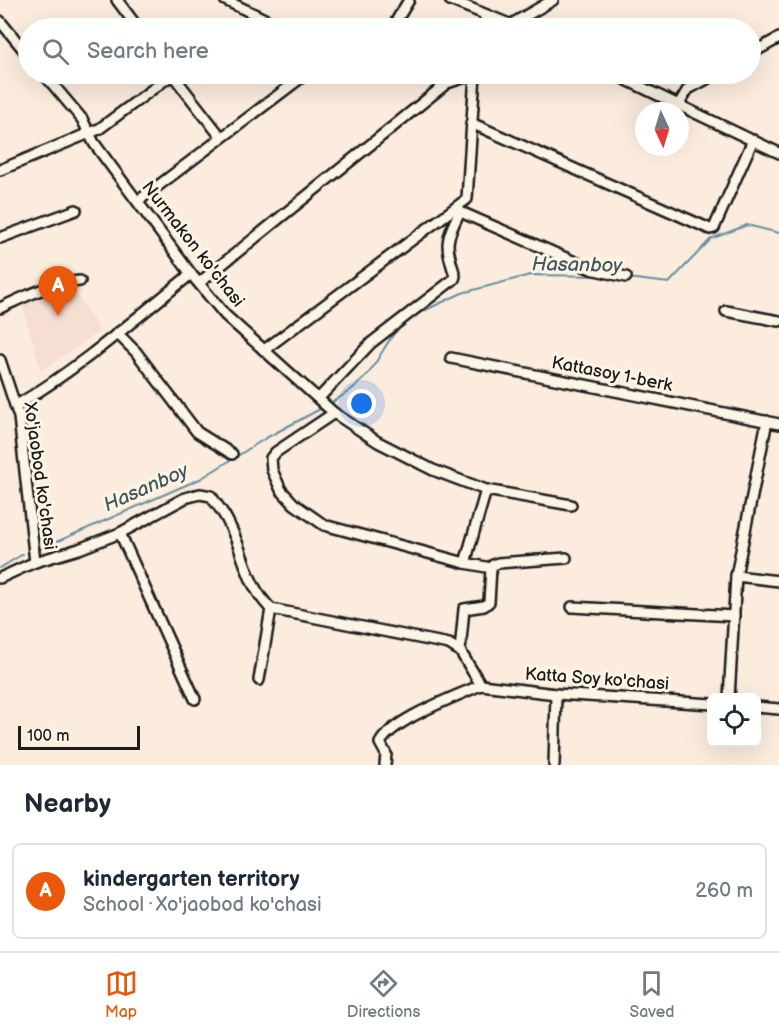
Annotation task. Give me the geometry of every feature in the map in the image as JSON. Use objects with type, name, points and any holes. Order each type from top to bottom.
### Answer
[{"type":"street","points":[[117,0],[130,18]]},
{"type":"street","points":[[225,0],[262,18]]},
{"type":"street","points":[[398,18],[410,0]]},
{"type":"street","points":[[450,0],[490,18]]},
{"type":"street","points":[[527,18],[553,0]]},
{"type":"street","points":[[0,21],[18,43]]},
{"type":"street","points":[[761,48],[779,38]]},
{"type":"street","name":"Nurmakon ko'chasi","points":[[52,84],[82,119],[94,143],[191,274],[225,315],[334,413],[378,442],[433,470],[486,490],[571,505]]},
{"type":"street","points":[[0,170],[99,129],[159,84]]},
{"type":"street","points":[[180,84],[221,137]]},
{"type":"street","points":[[138,201],[293,84]]},
{"type":"street","points":[[199,283],[445,84]]},
{"type":"street","points":[[264,350],[457,210],[467,199],[474,84]]},
{"type":"street","points":[[636,84],[675,102]]},
{"type":"street","points":[[680,102],[688,89],[697,84]]},
{"type":"street","points":[[689,109],[779,153]]},
{"type":"street","points":[[471,123],[710,230],[714,228],[753,140]]},
{"type":"street","points":[[0,238],[76,210]]},
{"type":"street","points":[[457,210],[591,270],[626,277]]},
{"type":"street","points":[[319,398],[371,343],[454,279],[447,239],[457,210]]},
{"type":"street","points":[[16,405],[35,394],[117,333],[191,274]]},
{"type":"street","points":[[0,308],[46,287],[62,282],[80,281]]},
{"type":"street","points":[[726,311],[779,321]]},
{"type":"street","points":[[117,333],[136,352],[197,432],[232,454]]},
{"type":"street","name":"Kattasoy 1-berk","points":[[451,358],[767,421],[778,421]]},
{"type":"street","name":"Xo'jaobod ko'chasi","points":[[0,360],[20,417],[35,562]]},
{"type":"street","points":[[334,413],[276,452],[271,458],[272,470],[281,490],[294,504],[324,525],[491,568]]},
{"type":"street","points":[[729,693],[736,576],[767,421]]},
{"type":"street","points":[[465,563],[486,490]]},
{"type":"street","points":[[0,578],[35,562],[79,549],[120,533],[185,498],[200,494],[211,496],[230,524],[249,578],[260,597],[271,609],[449,644],[460,651],[481,685],[400,722],[383,737],[380,743],[386,754],[385,765]]},
{"type":"street","points":[[120,533],[195,699]]},
{"type":"street","points":[[460,651],[463,613],[468,607],[484,606],[489,602],[493,565],[566,558]]},
{"type":"street","points":[[736,576],[779,581]]},
{"type":"street","points":[[572,607],[734,616]]},
{"type":"street","points":[[259,680],[271,609]]},
{"type":"street","name":"Katta Soy ko'chasi","points":[[481,685],[707,704]]},
{"type":"street","points":[[554,765],[556,693]]},
{"type":"street","points":[[761,707],[779,709]]},
{"type":"shaded area","points":[[65,277],[100,331],[41,371],[21,301],[50,288],[49,279]]},
{"type":"waterway","name":"Hasanboy","points":[[627,278],[669,283],[711,239],[747,225],[779,233]]},
{"type":"waterway","name":"Hasanboy","points":[[413,316],[462,293],[530,275],[604,276]]},
{"type":"waterway","name":"Hasanboy","points":[[328,405],[367,375],[399,327]]},
{"type":"waterway","name":"Hasanboy","points":[[38,550],[202,478],[266,438],[322,408]]},
{"type":"waterway","name":"Hasanboy","points":[[0,568],[23,554]]},
{"type":"place","name":"kindergarten territory","points":[[58,316]]}]
